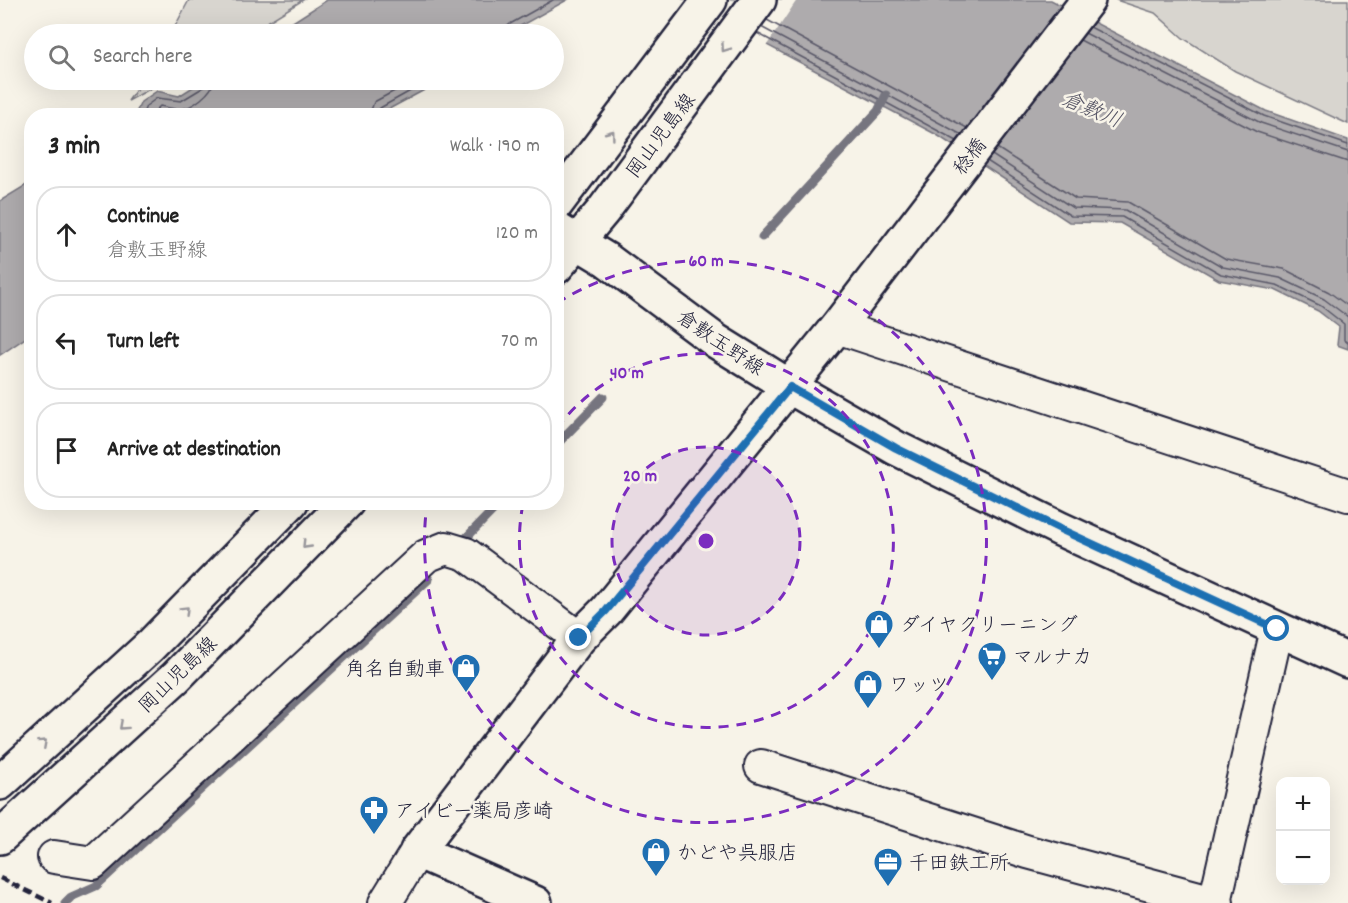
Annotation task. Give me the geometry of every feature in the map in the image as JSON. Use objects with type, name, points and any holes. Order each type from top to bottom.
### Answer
[{"type":"main road","name":"岡山児島線","points":[[566,192],[710,0]]},
{"type":"main road","name":"岡山児島線","points":[[564,246],[608,204],[759,0]]},
{"type":"main road","name":"稔橋","points":[[417,850],[579,638],[606,611],[790,387],[1089,0]]},
{"type":"main road","name":"倉敷玉野線","points":[[564,246],[608,260],[716,341],[896,448],[988,494],[1348,661]]},
{"type":"main road","name":"岡山児島線","points":[[0,783],[150,646],[283,510]]},
{"type":"main road","name":"岡山児島線","points":[[0,837],[176,677],[339,510]]},
{"type":"main road","points":[[417,850],[535,903]]},
{"type":"street","points":[[843,319],[1348,495]]},
{"type":"street","points":[[54,857],[93,863],[426,556],[446,548],[466,554],[579,638]]},
{"type":"street","points":[[761,766],[1028,852],[1216,903],[1277,629]]},
{"type":"street","points":[[385,903],[417,850]]},
{"type":"shaded area","points":[[189,0],[303,0],[264,24],[176,24]]},
{"type":"shaded area","points":[[1116,0],[1348,0],[1348,124],[1235,71],[1183,38],[1155,13]]},
{"type":"shaded area","points":[[136,90],[148,90],[128,101]]},
{"type":"water","points":[[327,0],[567,0],[524,24],[290,24]]},
{"type":"water","name":"倉敷川","points":[[682,0],[1051,0],[1266,111],[1348,140],[1348,349],[1337,345],[1339,327],[1318,311],[1275,290],[1219,280],[1120,223],[1069,222],[937,135]]},
{"type":"water","points":[[188,90],[424,90],[391,108],[138,108],[141,102],[157,91],[179,96]]},
{"type":"water","points":[[24,186],[24,339],[0,355],[0,201]]},
{"type":"pier","points":[[679,0],[797,0],[765,48]]},
{"type":"waterway","points":[[762,237],[878,111],[886,95]]},
{"type":"waterway","points":[[564,437],[603,397]]},
{"type":"waterway","points":[[465,539],[493,510]]},
{"type":"waterway","points":[[65,903],[71,897],[96,886],[429,579]]},
{"type":"railway","points":[[0,878],[52,903]]},
{"type":"place","name":"ダイヤクリーニング","points":[[879,650]]},
{"type":"place","name":"マルナカ","points":[[992,682]]},
{"type":"place","name":"角名自動車","points":[[466,694]]},
{"type":"place","name":"ワッツ","points":[[868,710]]},
{"type":"place","name":"アイビー薬局彦崎","points":[[374,836]]},
{"type":"place","name":"かどや呉服店","points":[[656,878]]},
{"type":"place","name":"千田鉄工所","points":[[888,888]]},
{"type":"route","points":[[579,638],[606,611],[790,387],[896,448],[1060,529],[1277,629]]}]
